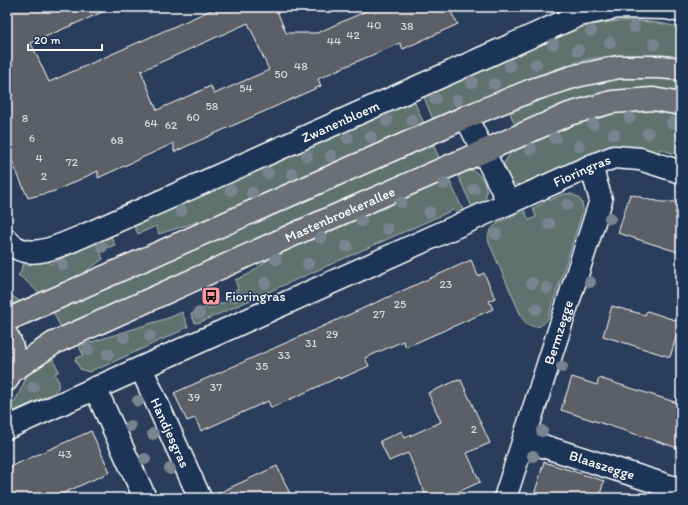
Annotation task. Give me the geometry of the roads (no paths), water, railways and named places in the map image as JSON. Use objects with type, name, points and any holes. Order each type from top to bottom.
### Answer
[{"type":"main road","points":[[7,320],[466,117],[532,90],[576,76],[619,68],[681,69]]},
{"type":"main road","name":"Mastenbroekerallee","points":[[9,376],[54,343],[326,220],[570,114],[612,102],[653,100],[681,104]]},
{"type":"main road","points":[[7,336],[13,354],[9,376]]},
{"type":"street","name":"Zwanenbloem","points":[[7,240],[19,249],[32,252],[45,251],[83,236],[578,15],[618,8],[666,8],[681,11]]},
{"type":"street","points":[[466,117],[509,203]]},
{"type":"street","name":"Fioringras","points":[[7,428],[614,157],[640,159],[681,172]]},
{"type":"street","name":"Bermzegge","points":[[505,498],[601,200],[591,166]]},
{"type":"street","name":"Handjesgras","points":[[141,368],[200,498]]},
{"type":"street","points":[[95,388],[145,498]]},
{"type":"street","name":"Blaaszegge","points":[[524,440],[681,490]]},
{"type":"place","name":"Fioringras","points":[[211,296]]}]
